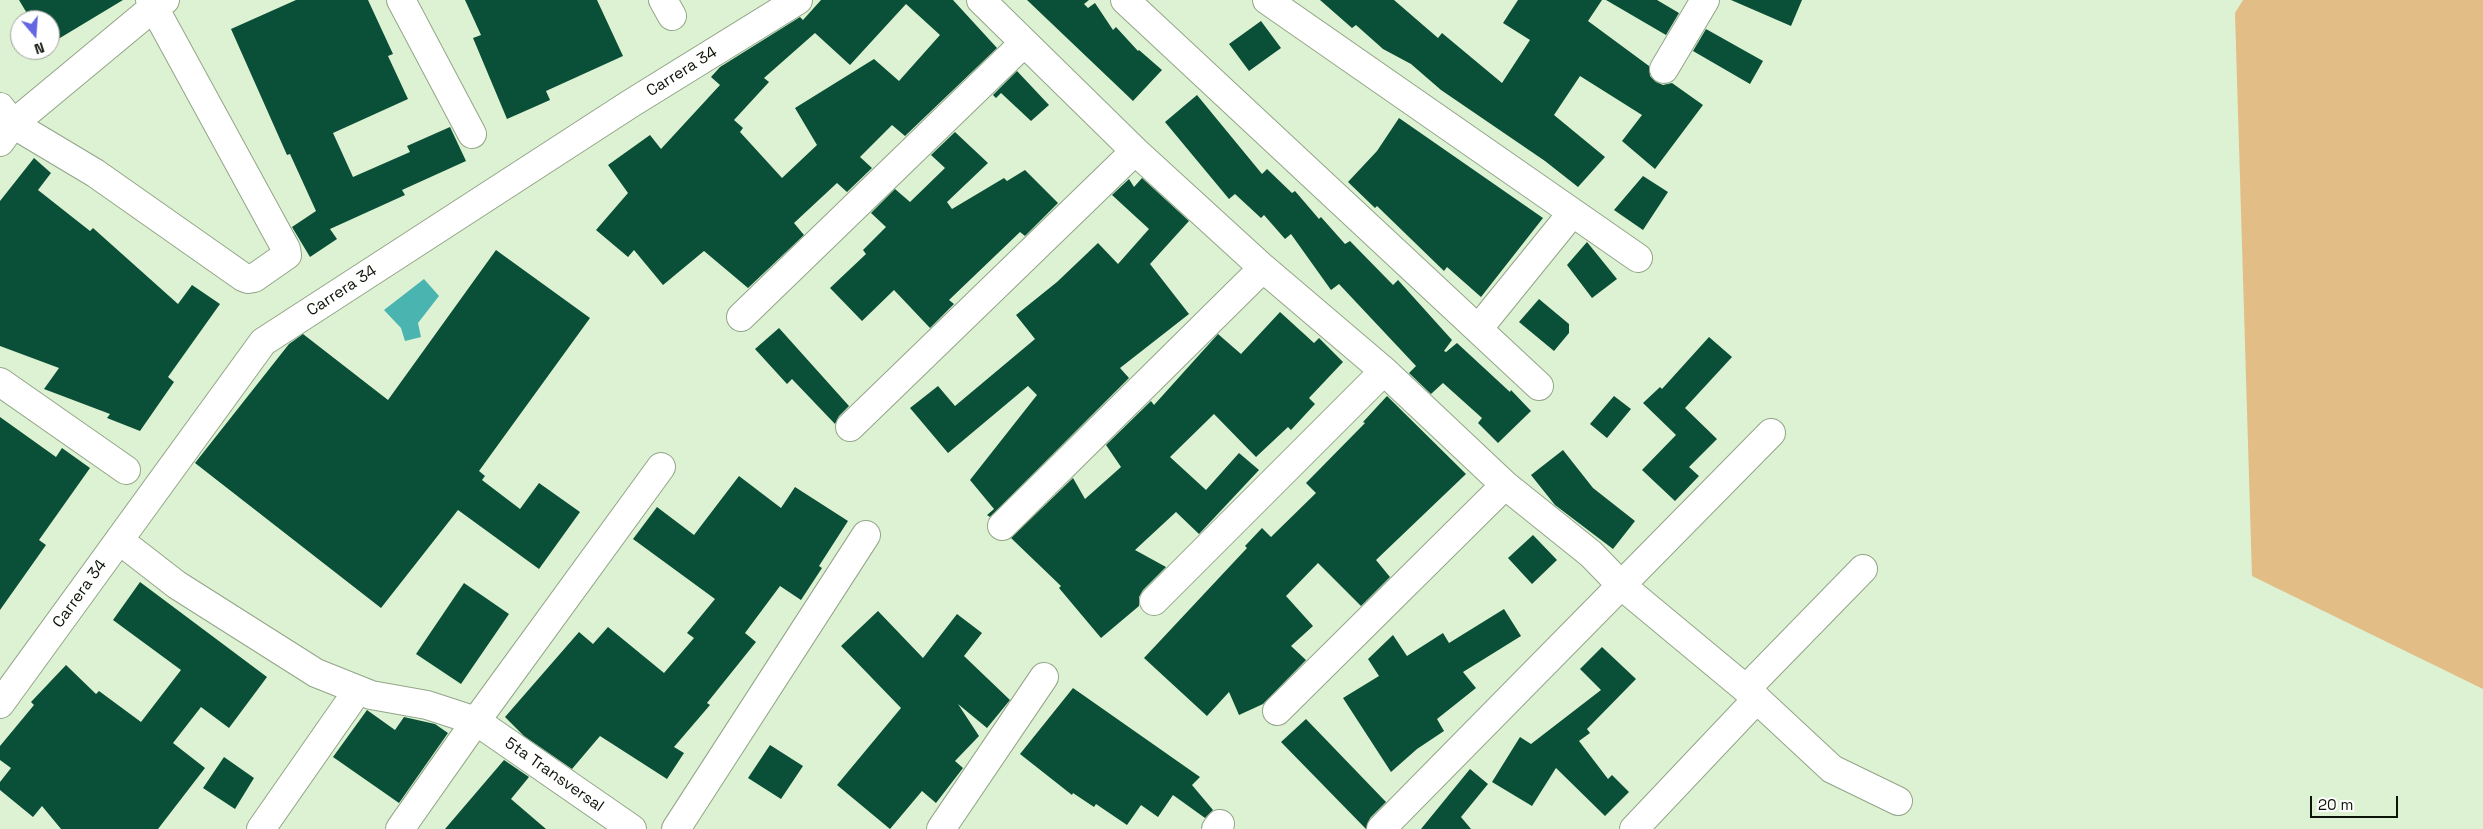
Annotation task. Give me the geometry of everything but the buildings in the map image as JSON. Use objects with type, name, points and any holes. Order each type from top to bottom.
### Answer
[{"type":"street","points":[[401,0],[472,134]]},
{"type":"street","name":"Carrera 34","points":[[0,704],[263,342],[630,104],[798,0]]},
{"type":"street","points":[[981,0],[1135,151],[1263,268],[1384,371],[1505,485],[1591,554],[1622,586],[1751,694],[1832,769],[1898,801]]},
{"type":"street","points":[[1125,0],[1539,386]]},
{"type":"street","points":[[1267,0],[1638,258]]},
{"type":"street","points":[[1664,69],[1706,0]]},
{"type":"street","points":[[156,2],[281,240],[287,255],[248,280],[95,173],[4,124],[156,2]]},
{"type":"street","points":[[741,317],[1024,43]]},
{"type":"street","points":[[850,427],[1135,151]]},
{"type":"street","points":[[1478,329],[1572,213]]},
{"type":"street","points":[[1002,526],[1263,268]]},
{"type":"street","points":[[1154,601],[1384,371]]},
{"type":"street","points":[[0,382],[126,470]]},
{"type":"street","points":[[1381,829],[1771,433]]},
{"type":"street","points":[[400,829],[476,720],[661,467]]},
{"type":"street","points":[[1277,711],[1505,485]]},
{"type":"street","points":[[676,829],[866,535]]},
{"type":"street","name":"5ta Transversal","points":[[119,540],[177,585],[316,673],[371,695],[427,704],[476,720],[632,829]]},
{"type":"street","points":[[1634,829],[1863,569]]},
{"type":"street","points":[[941,829],[1044,677]]},
{"type":"street","points":[[261,829],[358,690]]},
{"type":"shaded area","points":[[2243,0],[2483,0],[2483,689],[2252,576],[2235,13]]},
{"type":"water","points":[[424,279],[439,296],[418,323],[421,337],[405,341],[401,328],[384,310]]}]
